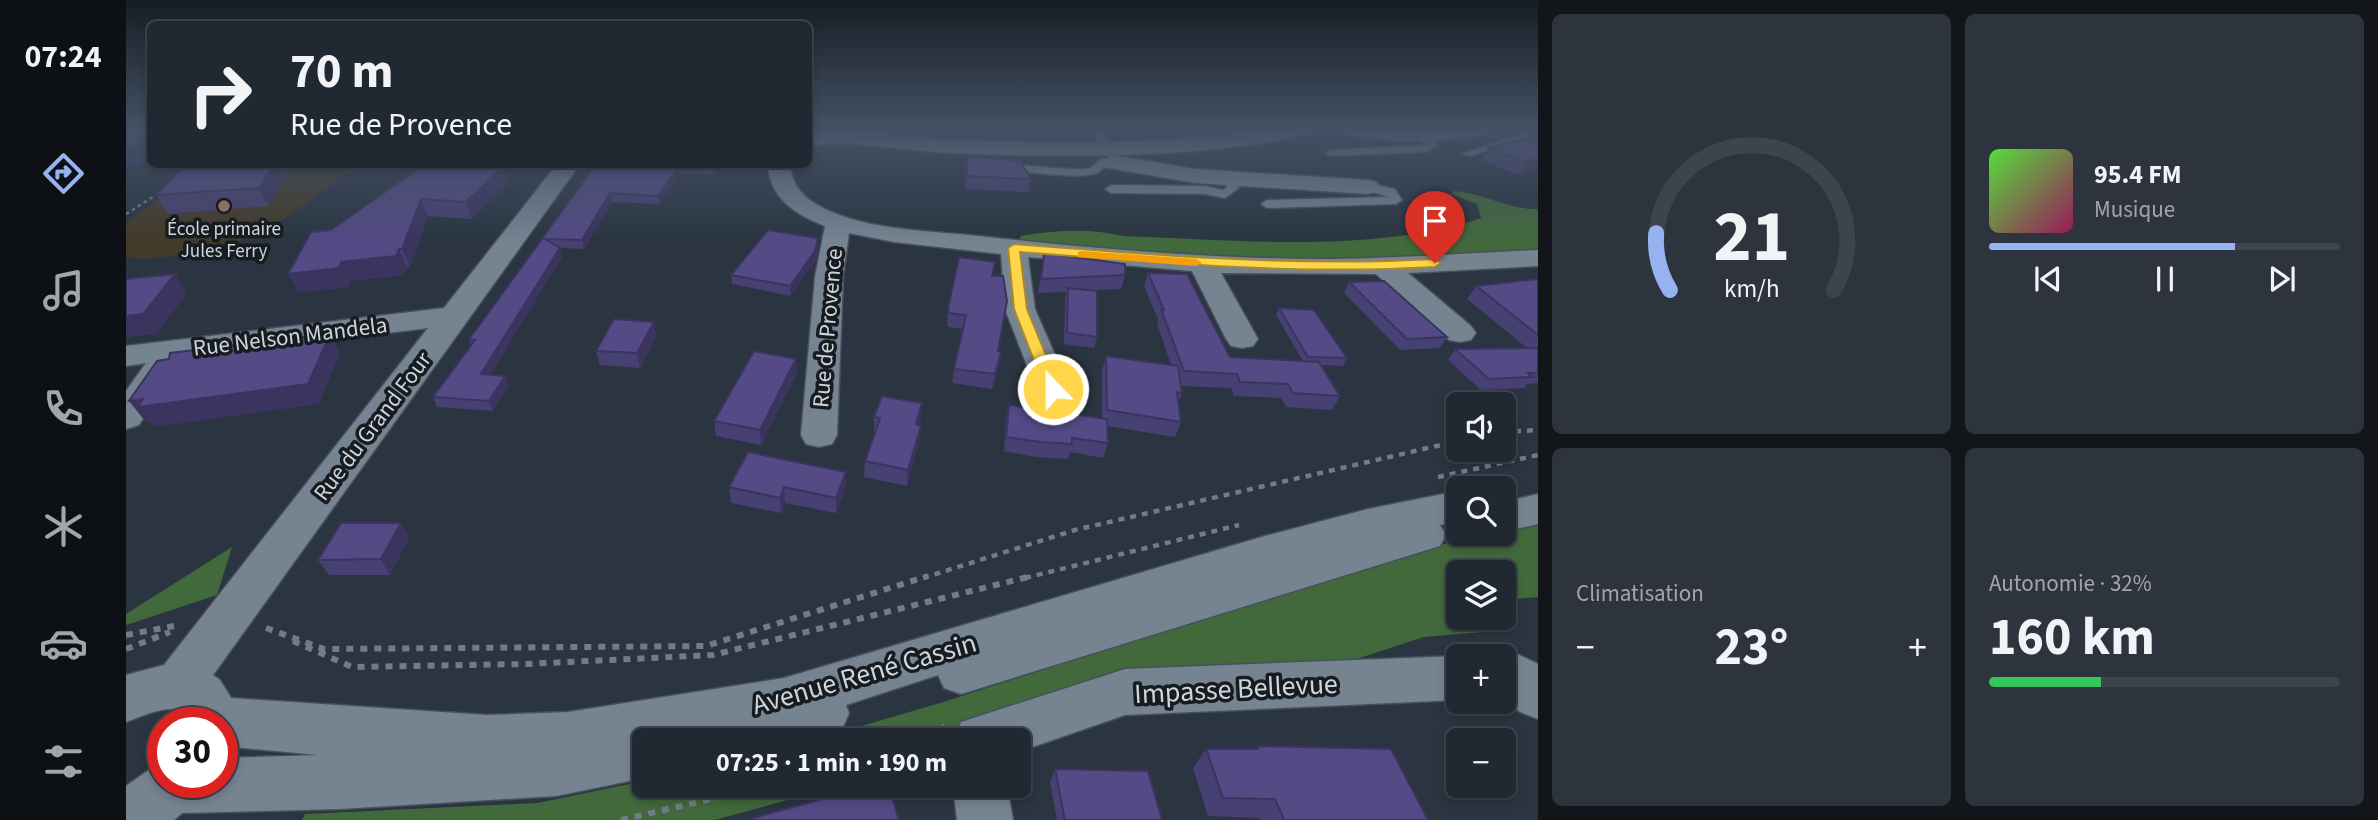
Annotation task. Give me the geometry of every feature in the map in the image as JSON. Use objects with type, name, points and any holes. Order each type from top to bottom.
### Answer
[{"type":"street","points":[[1178,166],[1229,179],[1368,187]]},
{"type":"street","name":"Rue du Grand Four","points":[[176,687],[566,168]]},
{"type":"street","name":"Rue de Provence","points":[[779,168],[778,176],[784,192],[803,206],[838,222],[917,237],[1014,248],[1202,263],[1383,266],[1538,258]]},
{"type":"street","name":"Rue de Provence","points":[[819,435],[829,276],[838,222]]},
{"type":"street","points":[[1014,248],[1020,309],[1053,389]]},
{"type":"street","points":[[1202,263],[1242,339]]},
{"type":"street","points":[[1383,266],[1460,333]]},
{"type":"street","name":"Rue Nelson Mandela","points":[[126,356],[455,316]]},
{"type":"street","points":[[126,417],[171,351]]},
{"type":"street","points":[[1516,494],[1538,490]]},
{"type":"street","name":"Avenue René Cassin","points":[[238,724],[487,740],[568,737],[783,701],[1265,553],[1368,525],[1445,492]]},
{"type":"street","points":[[1516,514],[1538,509]]},
{"type":"street","name":"Avenue René Cassin","points":[[773,728],[1282,575],[1446,530]]},
{"type":"street","points":[[1516,676],[1538,696]]},
{"type":"street","name":"Impasse Bellevue","points":[[1016,728],[1125,692],[1446,679]]},
{"type":"street","points":[[126,699],[160,687],[176,687],[199,692],[210,707]]},
{"type":"street","points":[[238,783],[340,782],[556,769],[632,754]]},
{"type":"street","points":[[126,815],[158,798]]},
{"type":"street","points":[[982,798],[985,820]]},
{"type":"lane","points":[[989,166],[1061,170],[1079,174],[1096,170],[1096,166]]},
{"type":"lane","points":[[1111,189],[1205,190],[1225,194],[1233,188],[1229,179]]},
{"type":"lane","points":[[1267,204],[1396,200],[1391,192],[1368,187]]},
{"type":"path","points":[[126,214],[166,188]]},
{"type":"path","points":[[1516,431],[1538,430]]},
{"type":"path","points":[[1246,523],[713,655],[526,664],[352,667],[254,624],[324,649],[706,646],[1075,530],[1446,444]]},
{"type":"path","points":[[1445,492],[1538,455]]},
{"type":"path","points":[[126,635],[185,625],[126,649]]},
{"type":"path","points":[[621,820],[725,798]]},
{"type":"shaded area","name":"École primaire Jules Ferry","points":[[215,168],[354,168],[288,217],[239,241],[173,256],[144,259],[126,257],[126,223],[172,188]]},
{"type":"green space","points":[[1454,191],[1517,207],[1538,209],[1538,250],[1364,262],[1184,258],[1019,242],[1021,236],[1072,231],[1258,242],[1350,241],[1395,237],[1481,218],[1477,204],[1451,194]]},
{"type":"green space","points":[[1538,521],[1538,597],[1516,599],[1516,560],[1446,560],[1446,630],[1495,631],[1424,637],[1338,665],[1119,677],[986,728],[855,728],[1400,555],[1446,544],[1446,546],[1516,546],[1516,526]]},
{"type":"green space","points":[[232,547],[217,595],[126,625],[126,614]]},
{"type":"green space","points":[[632,783],[632,798],[795,798],[715,820],[302,820],[305,814],[537,803]]},
{"type":"building","points":[[967,166],[1023,166],[1031,179],[967,176]]},
{"type":"building","points":[[182,168],[272,168],[259,188],[156,195]]},
{"type":"building","points":[[419,168],[502,168],[466,202],[421,199],[402,249],[399,249],[396,256],[341,262],[339,268],[288,274],[311,232],[331,230]]},
{"type":"building","points":[[593,168],[678,168],[658,196],[610,193],[582,240],[545,239],[560,248],[481,374],[505,376],[489,401],[433,397],[475,340],[469,339]]},
{"type":"building","points":[[768,230],[818,238],[815,251],[790,286],[731,275]]},
{"type":"building","points":[[1044,253],[1125,264],[1125,275],[1041,279]]},
{"type":"building","points":[[959,257],[995,262],[992,276],[1003,276],[1007,301],[998,351],[1001,352],[995,374],[954,369],[966,315],[949,313],[948,308]]},
{"type":"building","points":[[1148,273],[1187,274],[1230,357],[1319,362],[1340,396],[1293,393],[1288,384],[1240,382],[1237,374],[1184,371],[1161,309],[1164,310]]},
{"type":"building","points":[[175,274],[143,314],[126,316],[126,279]]},
{"type":"building","points":[[1538,279],[1538,335],[1476,286]]},
{"type":"building","points":[[1384,281],[1447,337],[1407,339],[1349,282]]},
{"type":"building","points":[[1068,288],[1097,291],[1097,337],[1067,333]]},
{"type":"building","points":[[1279,308],[1314,310],[1347,358],[1308,357]]},
{"type":"building","points":[[614,319],[654,322],[637,353],[596,351]]},
{"type":"building","points":[[330,334],[308,384],[138,407],[143,399],[129,401],[157,361],[169,359],[170,353]]},
{"type":"building","points":[[1538,348],[1538,373],[1528,373],[1532,377],[1489,379],[1455,349]]},
{"type":"building","points":[[754,351],[796,359],[760,430],[714,421]]},
{"type":"building","points":[[1106,356],[1178,366],[1182,393],[1177,392],[1181,422],[1107,410]]},
{"type":"building","points":[[882,396],[922,403],[916,424],[921,426],[908,470],[865,461],[880,418],[874,417]]},
{"type":"building","points":[[1009,405],[1107,419],[1108,443],[1072,438],[1072,444],[1006,437]]},
{"type":"building","points":[[748,452],[846,472],[836,498],[784,487],[780,498],[729,487]]},
{"type":"building","points":[[341,523],[401,523],[381,559],[318,560]]},
{"type":"building","points":[[1258,746],[1391,749],[1428,820],[1284,820],[1275,799],[1223,798],[1206,749],[1258,749]]},
{"type":"building","points":[[1055,769],[1148,771],[1162,820],[1065,820]]},
{"type":"building","points":[[826,798],[892,798],[899,820],[754,820],[753,818]]},
{"type":"slow traffic","points":[[1082,254],[1196,263]]},
{"type":"place","name":"École primaire Jules Ferry","points":[[224,206]]},
{"type":"route","points":[[1053,389],[1020,309],[1014,248],[1202,263],[1378,266],[1435,263]]}]
